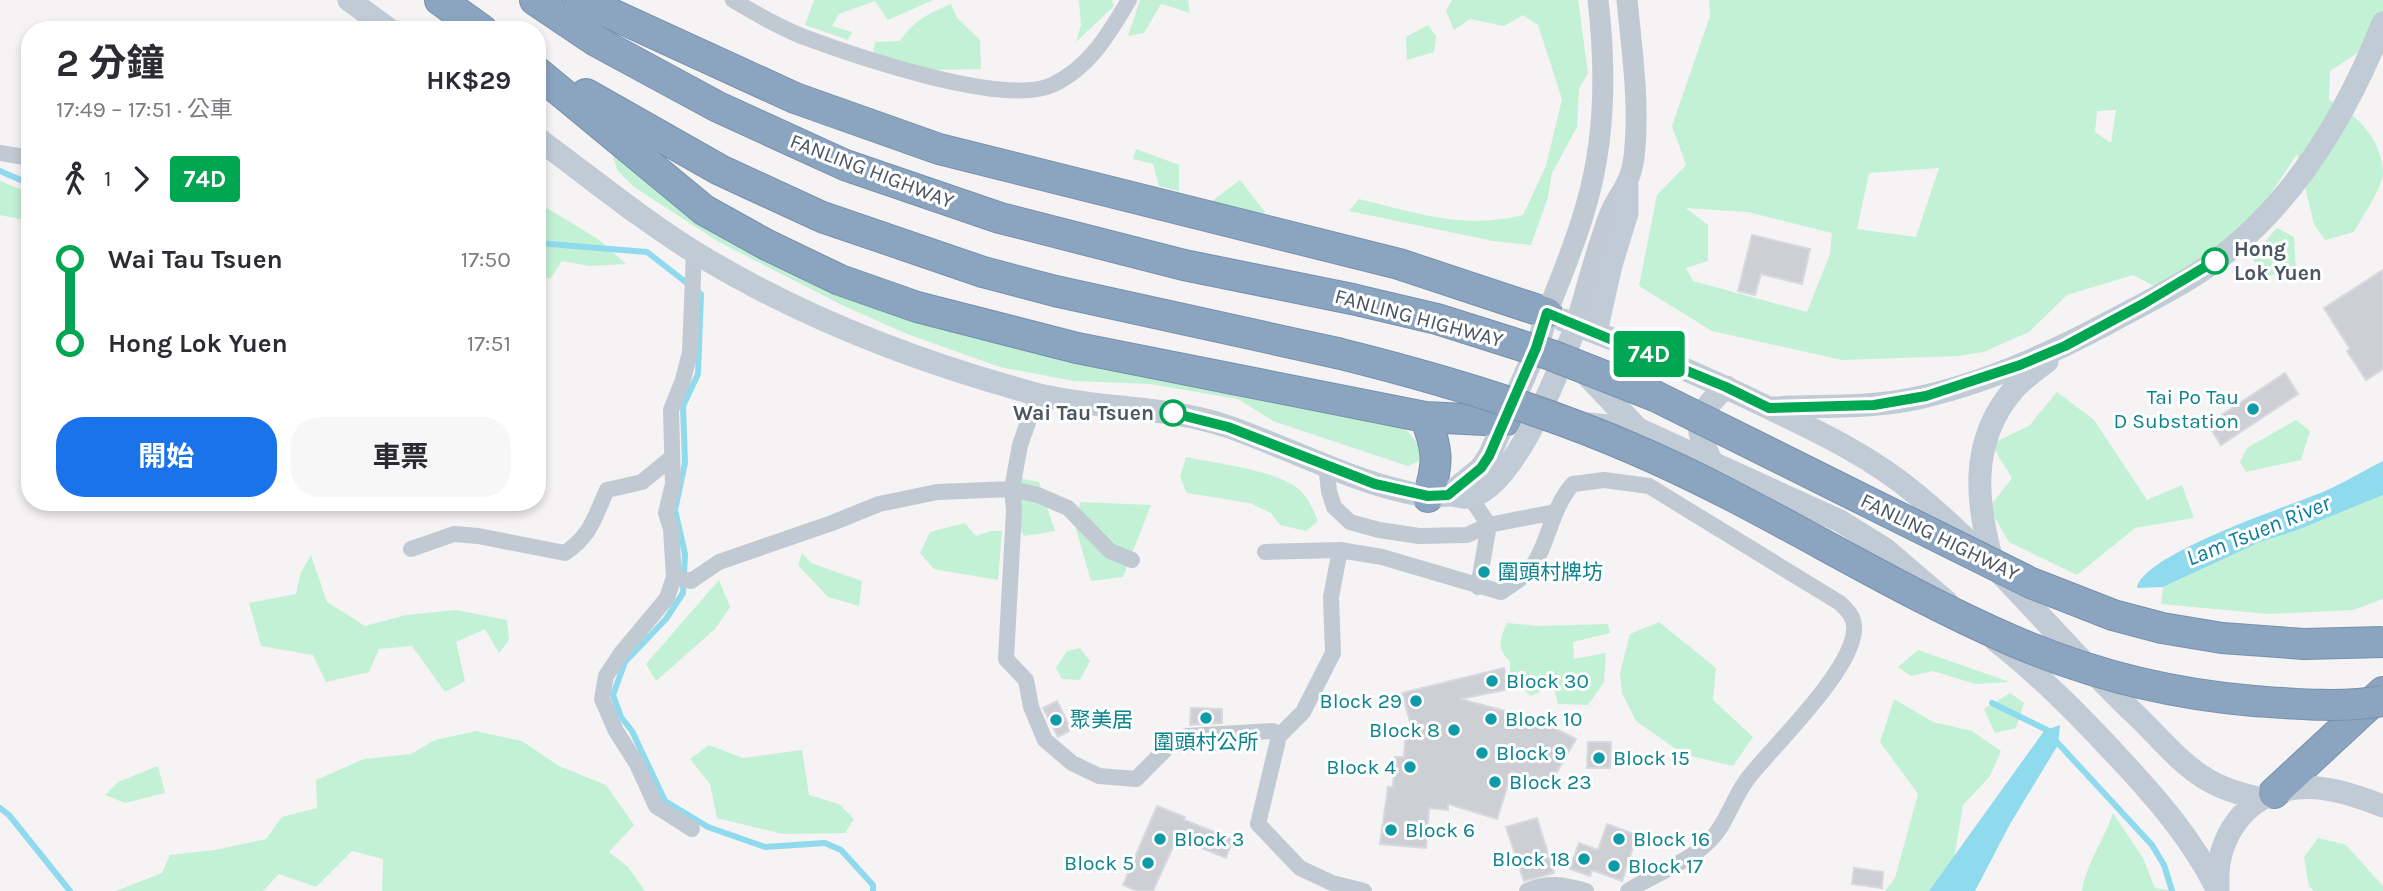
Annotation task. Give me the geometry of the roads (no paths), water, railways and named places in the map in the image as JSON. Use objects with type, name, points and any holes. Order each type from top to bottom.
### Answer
[{"type":"highway","points":[[440,0],[469,21]]},
{"type":"highway","name":"FANLING HIGHWAY","points":[[535,0],[596,41],[657,75],[718,107],[845,165],[1012,221],[1184,265],[1437,319],[1551,355],[1655,397],[2031,583],[2113,614],[2162,628],[2222,638],[2304,644],[2383,642]]},
{"type":"highway","points":[[581,0],[795,98],[939,149],[1399,264],[1547,313]]},
{"type":"highway","points":[[546,71],[720,170],[822,217],[983,272],[1043,288],[1416,372],[1636,450],[2011,640],[2098,672],[2200,696],[2293,704],[2383,701]]},
{"type":"highway","points":[[546,79],[704,210],[767,246],[840,279],[917,307],[1077,348],[1425,417],[1505,421]]},
{"type":"highway","points":[[1425,417],[1436,455],[1436,471],[1449,496]]},
{"type":"highway","points":[[2268,796],[2383,692]]},
{"type":"main road","points":[[349,0],[378,21]]},
{"type":"main road","points":[[1769,408],[1874,405],[1926,396],[2020,365],[2065,346],[2200,272],[2262,221],[2314,159],[2341,111],[2383,23]]},
{"type":"main road","points":[[546,145],[693,263],[893,350],[1038,394],[1077,403],[1180,414],[1228,427],[1375,484],[1449,496],[1492,482],[1507,465],[1535,423],[1568,350],[1586,328],[1611,265],[1627,213],[1627,187]]},
{"type":"main road","points":[[1547,313],[1726,387],[1817,431],[1879,466],[1917,495],[1996,572],[2113,694],[2187,764],[2203,777],[2231,791],[2268,796]]},
{"type":"main road","points":[[1547,313],[1582,373],[1638,429]]},
{"type":"main road","points":[[1449,496],[1481,468],[1505,421],[1536,348],[1547,313]]},
{"type":"main road","points":[[1996,572],[1983,527],[1978,490],[1980,461],[1988,433],[2001,407],[2015,388],[2065,346]]},
{"type":"main road","points":[[1713,464],[1698,435],[1700,417],[1726,387]]},
{"type":"main road","points":[[1505,421],[1638,429],[1864,534],[1902,562],[2018,659],[2095,732],[2192,843],[2218,891]]},
{"type":"main road","points":[[2218,891],[2217,870],[2226,836],[2246,811],[2268,796],[2300,788],[2316,788],[2383,806]]},
{"type":"street","points":[[733,0],[763,18],[803,36],[899,67],[937,78],[995,89],[1036,91],[1070,74],[1102,45],[1129,0]]},
{"type":"street","points":[[1547,313],[1587,204],[1598,153],[1604,83],[1598,0]]},
{"type":"street","points":[[1627,0],[1634,120],[1634,157],[1627,187]]},
{"type":"street","points":[[0,153],[21,156]]},
{"type":"street","points":[[681,579],[666,513],[673,484],[671,410],[690,352],[693,263]]},
{"type":"street","points":[[1038,394],[1020,445],[1012,489],[1014,510],[1006,659],[1026,680],[1031,707],[1045,740],[1072,763],[1099,776],[1136,779],[1169,746],[1187,736],[1273,731],[1279,736]]},
{"type":"street","points":[[411,549],[454,534],[565,553],[582,541],[592,527],[607,490],[642,482],[671,458]]},
{"type":"street","points":[[1326,465],[1334,507],[1350,522],[1379,530],[1445,537],[1467,535],[1489,525],[1555,512]]},
{"type":"street","points":[[1265,552],[1340,550],[1382,557],[1501,592],[1527,574],[1538,556],[1555,512],[1573,484],[1604,480],[1649,486],[1840,603],[1850,613],[1854,624],[1853,637],[1821,696],[1748,778],[1715,836],[1703,848],[1628,891]]},
{"type":"street","points":[[692,829],[656,806],[637,764],[616,731],[601,699],[606,676],[622,652],[681,579],[719,562],[879,504],[937,492],[1012,489],[1038,495],[1068,508],[1110,551],[1132,560]]},
{"type":"street","points":[[1449,496],[1489,525]]},
{"type":"street","points":[[1478,587],[1489,525]]},
{"type":"street","points":[[1340,550],[1331,597],[1333,653],[1303,712],[1279,736],[1258,824],[1300,868],[1332,883],[1364,891]]},
{"type":"street","points":[[1527,891],[1538,886],[1557,884],[1586,891]]},
{"type":"water","name":"Lam Tsuen River","points":[[2383,461],[2383,495],[2295,531],[2260,542],[2163,587],[2137,588],[2145,575],[2162,561],[2187,548],[2246,521],[2324,491]]},
{"type":"water","points":[[2060,725],[2058,745],[2010,824],[1975,891],[1929,891],[2044,731]]},
{"type":"waterway","points":[[0,171],[21,180]]},
{"type":"waterway","points":[[546,244],[647,252],[701,294],[698,374],[683,406],[685,463],[675,510],[685,554],[683,593],[666,619],[625,662],[613,695],[621,717],[632,731],[665,801],[708,827],[765,847],[825,843],[841,850],[873,885],[873,891]]},
{"type":"waterway","points":[[1992,703],[2049,731]]},
{"type":"waterway","points":[[2055,740],[2152,845],[2164,865],[2172,891]]},
{"type":"waterway","points":[[0,808],[9,815],[70,891]]},
{"type":"place","name":"Hong Lok Yuen","points":[[2215,261]]},
{"type":"place","name":"Tai Po Tau D Substation","points":[[2253,409]]},
{"type":"place","name":"Wai Tau Tsuen","points":[[1173,413]]},
{"type":"place","name":"圍頭村牌坊","points":[[1484,572]]},
{"type":"place","name":"Block 30","points":[[1492,681]]},
{"type":"place","name":"Block 29","points":[[1416,701]]},
{"type":"place","name":"圍頭村公所","points":[[1206,718]]},
{"type":"place","name":"Block 10","points":[[1491,719]]},
{"type":"place","name":"聚美居","points":[[1056,720]]},
{"type":"place","name":"Block 8","points":[[1454,730]]},
{"type":"place","name":"Block 9","points":[[1482,753]]},
{"type":"place","name":"Block 15","points":[[1599,758]]},
{"type":"place","name":"Block 4","points":[[1410,767]]},
{"type":"place","name":"Block 23","points":[[1495,782]]},
{"type":"place","name":"Block 6","points":[[1391,830]]},
{"type":"place","name":"Block 3","points":[[1160,839]]},
{"type":"place","name":"Block 16","points":[[1619,839]]},
{"type":"place","name":"Block 18","points":[[1584,859]]},
{"type":"place","name":"Block 5","points":[[1148,863]]},
{"type":"place","name":"Block 17","points":[[1614,866]]}]
